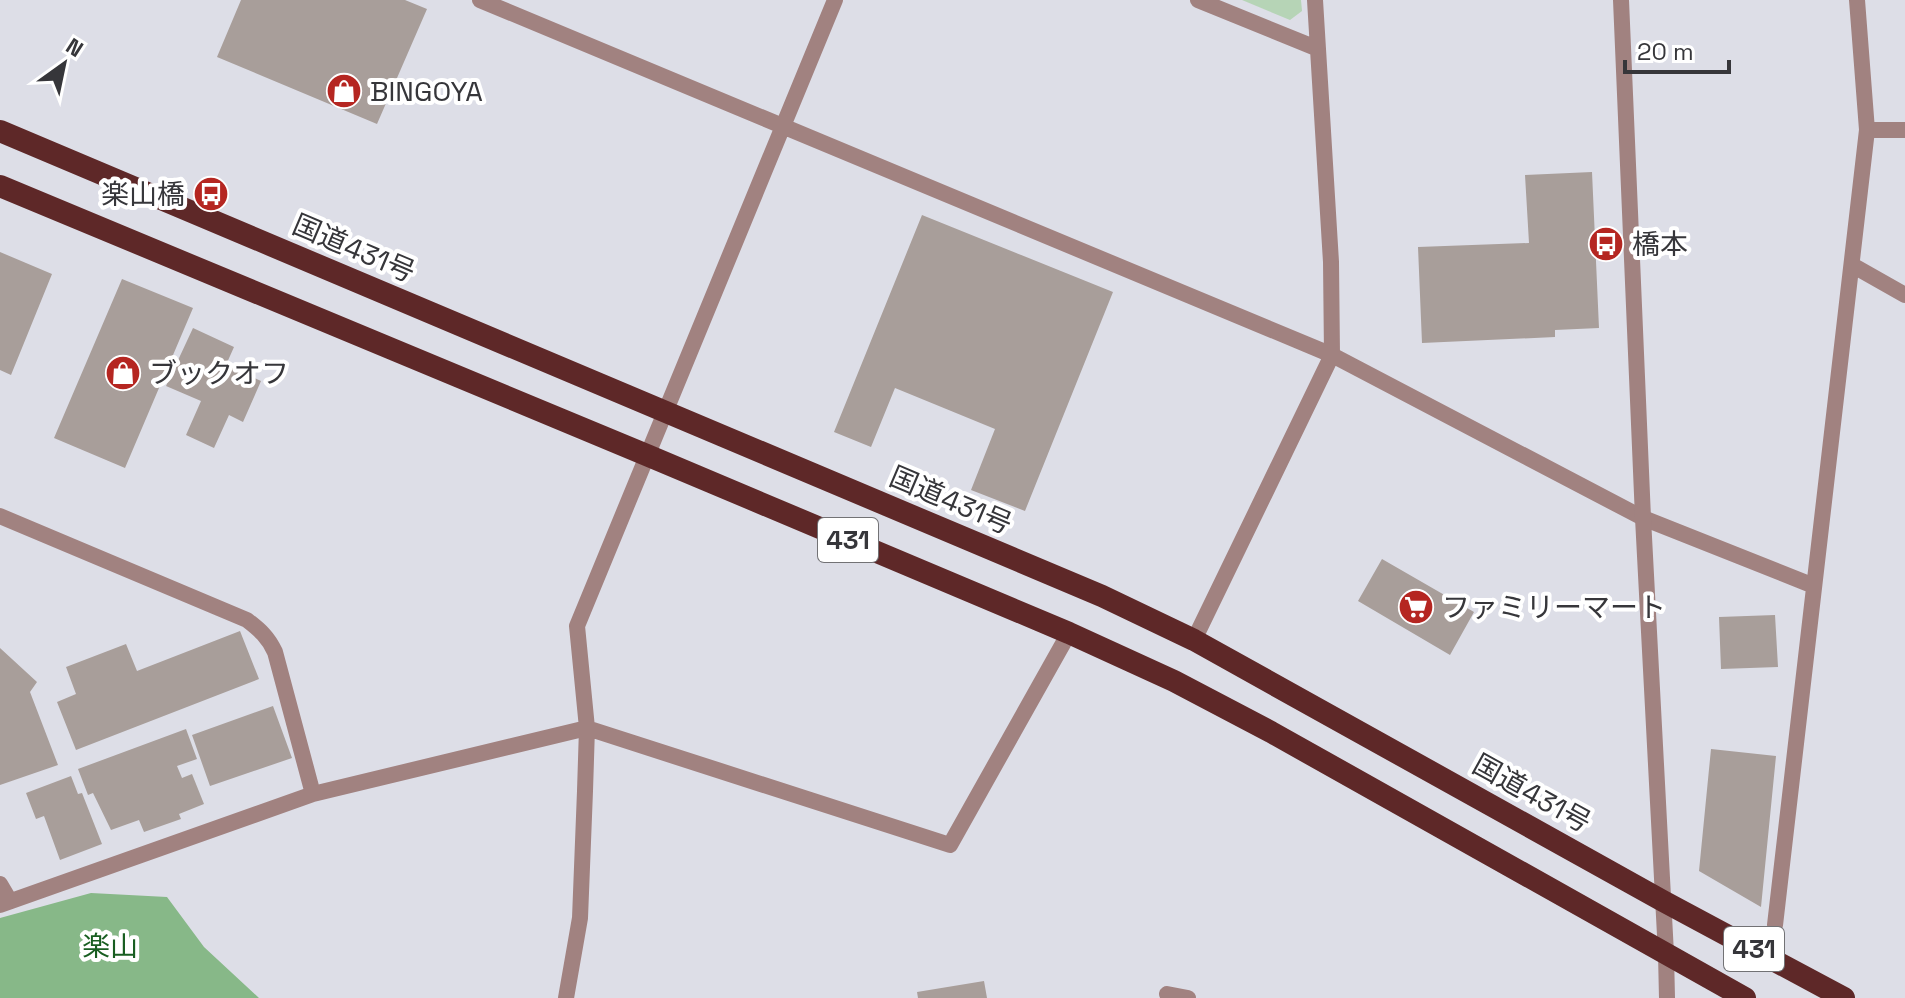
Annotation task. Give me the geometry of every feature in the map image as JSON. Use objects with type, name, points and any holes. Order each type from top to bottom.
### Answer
[{"type":"highway","name":"国道431号","points":[[0,131],[1102,596],[1194,640],[1844,998]]},
{"type":"highway","name":"431","points":[[0,186],[1069,633],[1174,681],[1271,732],[1745,998]]},
{"type":"street","points":[[480,0],[1332,355],[1643,518],[1814,586]]},
{"type":"street","points":[[566,998],[580,918],[587,728],[577,626],[835,0]]},
{"type":"street","points":[[1198,0],[1316,48]]},
{"type":"street","points":[[1194,640],[1332,355],[1331,262],[1315,0]]},
{"type":"street","points":[[1621,0],[1667,998]]},
{"type":"street","points":[[1775,925],[1867,130],[1857,0]]},
{"type":"street","points":[[1867,130],[1905,130]]},
{"type":"street","points":[[1852,265],[1905,295]]},
{"type":"street","points":[[0,516],[247,620],[261,630],[269,638],[275,652],[313,794]]},
{"type":"street","points":[[0,884],[5,903],[313,794],[587,728],[950,845],[1069,633]]},
{"type":"street","points":[[1167,994],[1188,998]]},
{"type":"green space","points":[[1242,0],[1301,0],[1302,11],[1290,20]]},
{"type":"green space","name":"楽山","points":[[91,893],[167,897],[204,947],[259,998],[0,998],[0,918]]},
{"type":"building","name":"BINGOYA","points":[[241,0],[405,0],[427,9],[377,124],[217,57]]},
{"type":"building","points":[[1592,172],[1599,328],[1555,330],[1555,337],[1422,343],[1418,247],[1529,243],[1525,175]]},
{"type":"building","points":[[922,215],[1113,292],[1025,511],[971,490],[995,429],[895,388],[871,447],[834,432]]},
{"type":"building","points":[[0,252],[52,274],[11,375],[0,370]]},
{"type":"building","name":"ブックオフ","points":[[122,279],[193,308],[125,468],[54,438]]},
{"type":"building","points":[[193,328],[234,347],[226,365],[261,381],[243,422],[229,415],[214,448],[186,435],[201,401],[166,386]]},
{"type":"building","name":"ファミリーマート","points":[[1382,559],[1474,612],[1450,655],[1358,601]]},
{"type":"building","points":[[1775,615],[1778,667],[1721,669],[1719,617]]},
{"type":"building","points":[[240,631],[259,679],[76,750],[57,702],[76,694],[66,667],[126,644],[137,671]]},
{"type":"building","points":[[0,648],[37,682],[30,692],[58,765],[0,785]]},
{"type":"building","points":[[273,706],[292,758],[210,786],[192,735]]},
{"type":"building","points":[[186,729],[197,759],[177,766],[182,778],[192,774],[204,804],[179,814],[181,819],[144,832],[139,820],[111,830],[93,793],[88,795],[78,769]]},
{"type":"building","points":[[1711,749],[1776,756],[1761,907],[1699,871]]},
{"type":"building","points":[[71,776],[78,794],[82,793],[102,844],[60,860],[44,816],[36,819],[26,793]]},
{"type":"building","points":[[984,981],[987,998],[918,998],[917,992]]},
{"type":"place","name":"BINGOYA","points":[[344,91]]},
{"type":"place","name":"楽山橋","points":[[211,194]]},
{"type":"place","name":"橋本","points":[[1606,244]]},
{"type":"place","name":"ブックオフ","points":[[123,373]]},
{"type":"place","name":"ファミリーマート","points":[[1416,607]]}]
